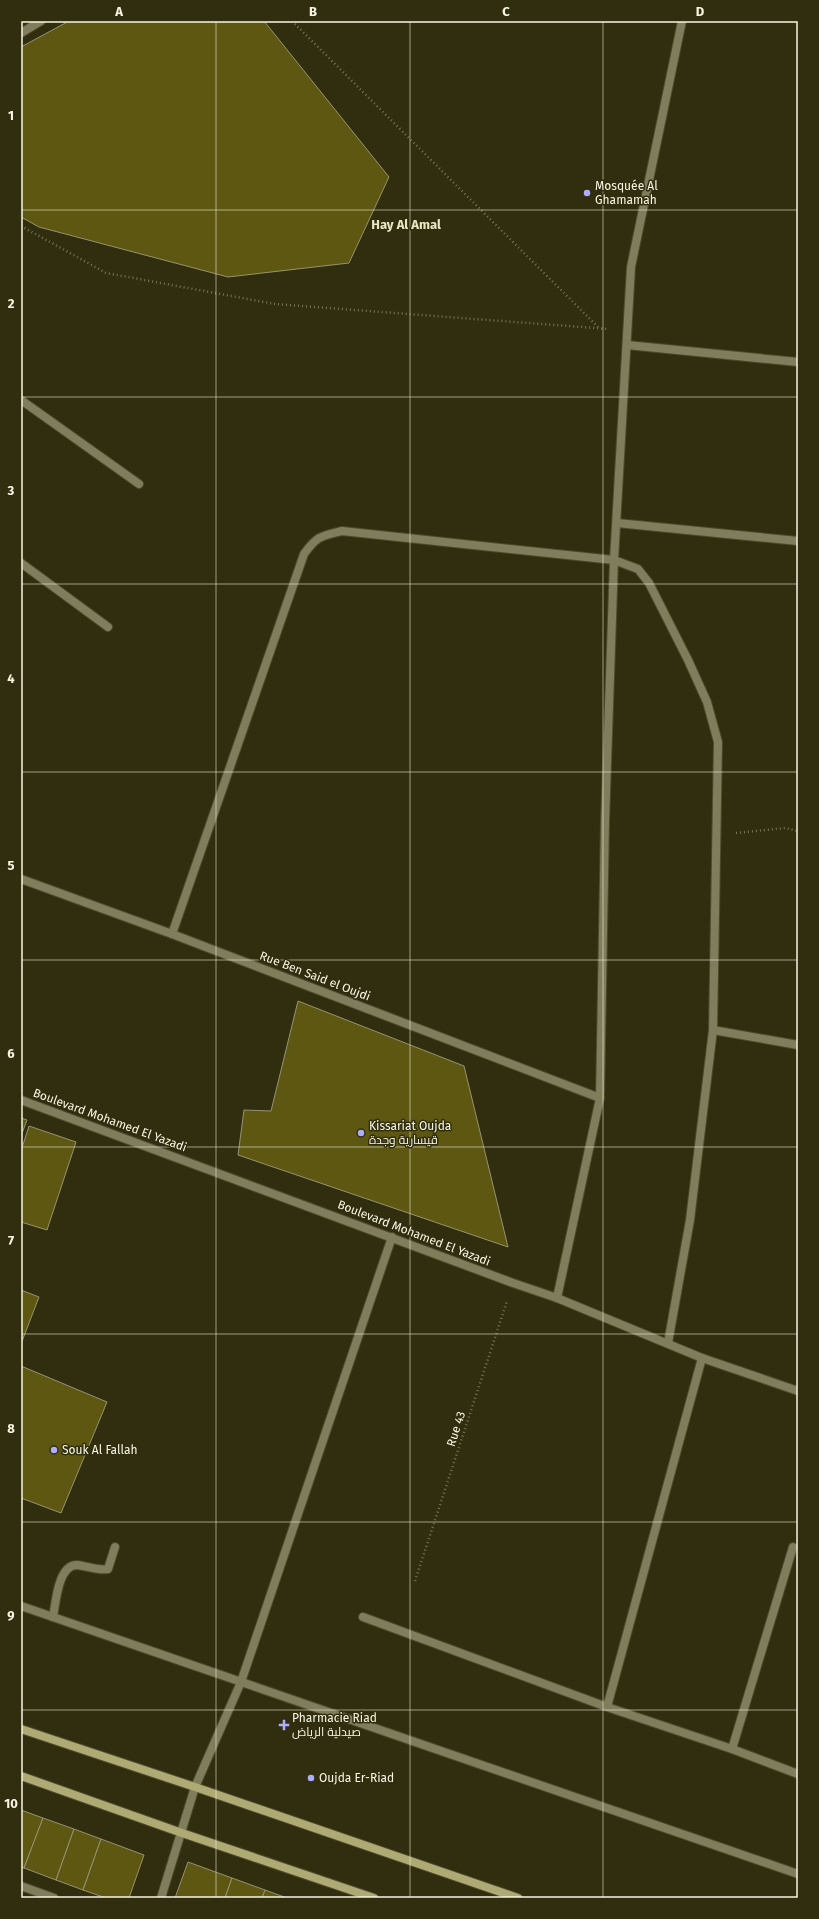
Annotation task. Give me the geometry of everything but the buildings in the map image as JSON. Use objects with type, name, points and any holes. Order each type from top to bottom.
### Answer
[{"type":"main road","points":[[21,1729],[518,1898]]},
{"type":"main road","points":[[21,1776],[182,1833],[374,1898]]},
{"type":"street","points":[[21,33],[41,21]]},
{"type":"street","points":[[557,1298],[600,1098],[606,814],[614,560],[631,267],[682,21]]},
{"type":"street","points":[[627,345],[798,362]]},
{"type":"street","points":[[21,400],[139,484]]},
{"type":"street","points":[[617,523],[798,541]]},
{"type":"street","points":[[172,934],[304,554],[314,540],[342,531],[614,560],[638,570],[649,583],[688,660],[706,702],[718,742],[718,835],[713,1030],[690,1220],[668,1343]]},
{"type":"street","points":[[21,563],[108,627]]},
{"type":"street","name":"Rue Ben Said el Oujdi","points":[[21,879],[172,934],[600,1098]]},
{"type":"street","points":[[713,1030],[798,1045]]},
{"type":"street","name":"Boulevard Mohamed El Yazadi","points":[[21,1100],[557,1298],[702,1358],[798,1391]]},
{"type":"street","points":[[161,1898],[195,1787],[241,1682],[392,1237]]},
{"type":"street","points":[[607,1707],[702,1358]]},
{"type":"street","points":[[732,1749],[793,1547]]},
{"type":"street","points":[[53,1617],[62,1576],[67,1568],[76,1565],[108,1569],[115,1548]]},
{"type":"street","points":[[21,1606],[798,1874]]},
{"type":"street","points":[[363,1617],[607,1707],[732,1749],[798,1774]]},
{"type":"street","points":[[21,1886],[54,1898]]},
{"type":"path","points":[[292,21],[600,329]]},
{"type":"path","points":[[21,226],[106,273],[275,304],[628,330]]},
{"type":"path","points":[[718,835],[785,828],[798,831]]},
{"type":"path","name":"Rue 43","points":[[415,1581],[513,1283]]},
{"type":"place","name":"Mosquée Al Ghamamah","points":[[587,193]]},
{"type":"place","name":"Kissariat Oujda قيسارية وجدة","points":[[361,1133]]},
{"type":"place","name":"Souk Al Fallah","points":[[54,1450]]},
{"type":"place","name":"Pharmacie Riad صيدلية الرياض","points":[[284,1725]]},
{"type":"place","name":"Oujda Er-Riad","points":[[311,1778]]},
{"type":"district","name":"Hay Al Amal","points":[[406,224]]}]
